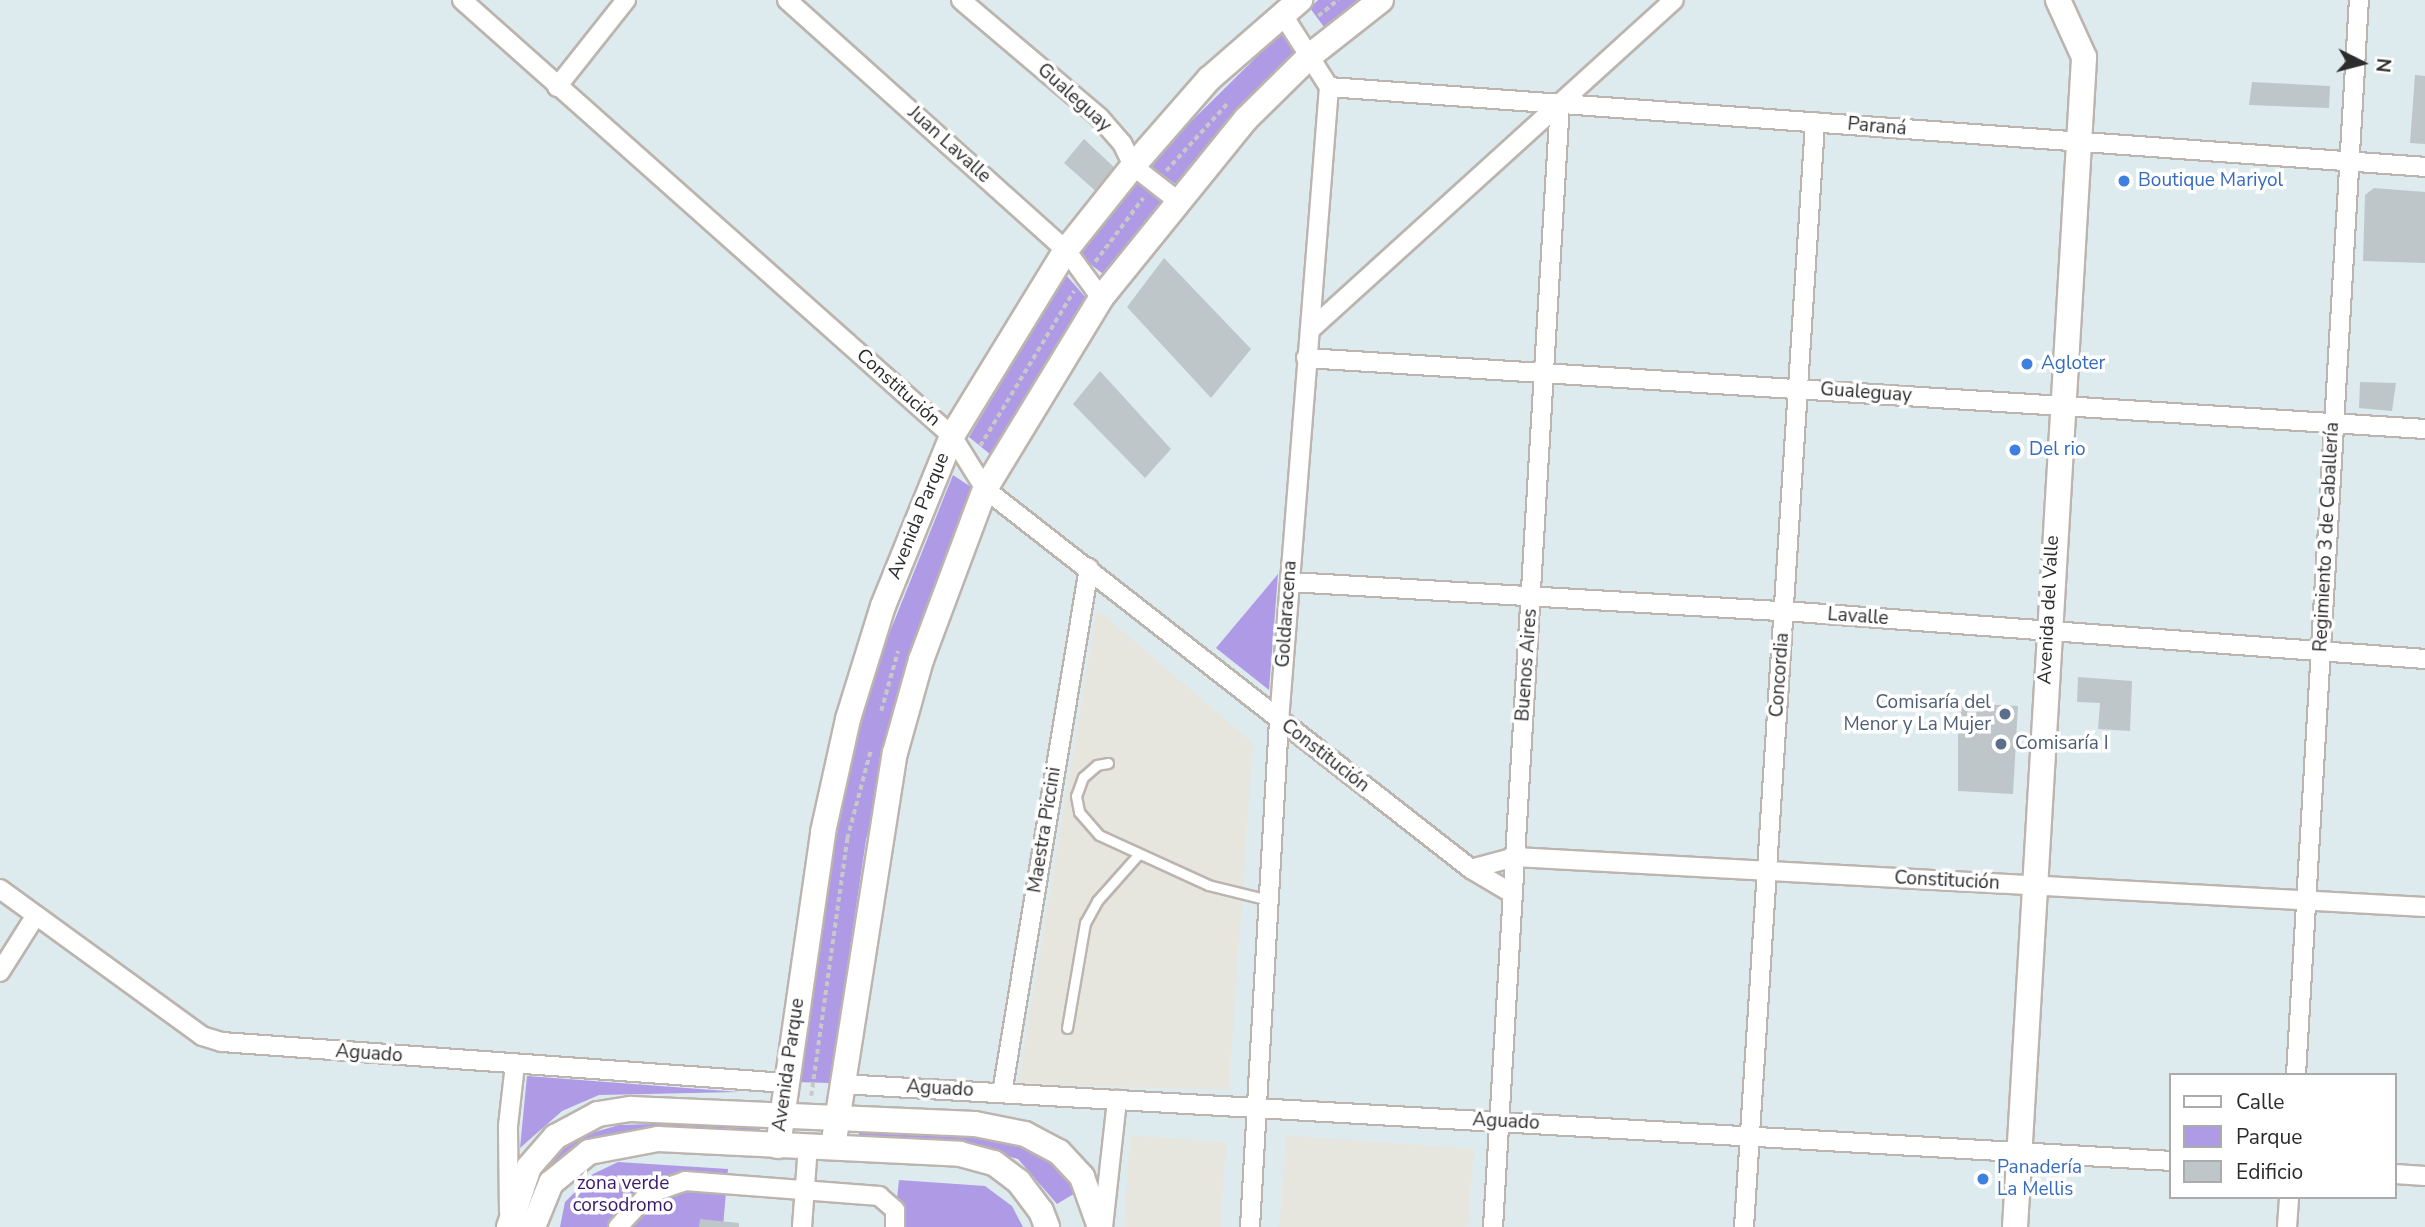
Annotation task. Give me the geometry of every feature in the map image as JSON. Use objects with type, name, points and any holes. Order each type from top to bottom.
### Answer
[{"type":"main road","points":[[833,1147],[895,753],[921,660],[985,489],[1101,298],[1246,119],[1311,55],[1381,0]]},
{"type":"main road","name":"Avenida del Valle","points":[[2015,1227],[2048,631],[2084,57],[2058,0]]},
{"type":"main road","name":"Avenida Parque","points":[[778,1146],[822,832],[848,719],[883,606],[952,436],[1066,250],[1133,166],[1209,79],[1300,11]]},
{"type":"main road","points":[[509,1224],[529,1167],[555,1137],[598,1114],[631,1110],[837,1116],[975,1124],[1025,1134],[1059,1152],[1082,1177],[1101,1227]]},
{"type":"main road","points":[[533,1227],[551,1183],[589,1152],[658,1139],[960,1154],[994,1163],[1019,1182],[1041,1211],[1047,1227]]},
{"type":"street","name":"Constitución","points":[[462,0],[952,436],[985,489],[1471,869],[1513,894]]},
{"type":"street","points":[[557,87],[626,0]]},
{"type":"street","name":"Juan Lavalle","points":[[787,0],[1066,250],[1082,279],[1101,298]]},
{"type":"street","name":"Gualeguay","points":[[961,0],[1100,118],[1122,143],[1133,166],[1179,202]]},
{"type":"street","points":[[1310,330],[1674,0]]},
{"type":"street","name":"Regimiento 3 de Caballería","points":[[2296,1073],[2359,0]]},
{"type":"street","points":[[1300,11],[1311,55],[1329,87]]},
{"type":"street","name":"Paraná","points":[[1329,87],[2079,144],[2425,167]]},
{"type":"street","name":"Goldaracena","points":[[1250,1227],[1279,720],[1329,87]]},
{"type":"street","name":"Buenos Aires","points":[[1493,1227],[1560,103]]},
{"type":"street","name":"Concordia","points":[[1744,1227],[1815,122]]},
{"type":"street","name":"Gualeguay","points":[[1307,358],[2425,429]]},
{"type":"street","name":"Maestra Piccini","points":[[1002,1093],[1089,568]]},
{"type":"street","name":"Lavalle","points":[[1290,582],[1784,611],[2425,659]]},
{"type":"street","name":"Constitución","points":[[1471,869],[1515,857],[2425,907]]},
{"type":"street","name":"Aguado","points":[[0,889],[202,1036],[230,1043],[786,1083]]},
{"type":"street","points":[[0,972],[36,915]]},
{"type":"street","points":[[509,1224],[508,1126],[515,1065]]},
{"type":"street","name":"Aguado","points":[[841,1083],[2170,1161]]},
{"type":"street","points":[[1101,1227],[1117,1100]]},
{"type":"street","points":[[802,1227],[808,1146]]},
{"type":"street","points":[[2397,1174],[2425,1176]]},
{"type":"street","points":[[618,1227],[635,1205],[666,1184],[685,1181],[879,1196],[895,1210],[895,1227]]},
{"type":"street","points":[[2287,1227],[2289,1199]]},
{"type":"lane","points":[[1108,763],[1097,765],[1083,777],[1076,796],[1080,812],[1098,835],[1137,856],[1208,885],[1269,900]]},
{"type":"lane","points":[[1067,1028],[1085,923],[1097,901],[1137,856]]},
{"type":"path","points":[[1300,11],[1338,0]]},
{"type":"path","points":[[1092,266],[1148,191]]},
{"type":"path","points":[[980,446],[1077,287]]},
{"type":"shaded area","points":[[1097,609],[1253,743],[1229,1090],[1018,1084]]},
{"type":"shaded area","points":[[1130,1135],[1226,1142],[1221,1227],[1124,1227]]},
{"type":"shaded area","points":[[1286,1135],[1474,1149],[1468,1227],[1279,1227]]},
{"type":"green space","points":[[1318,0],[1359,0],[1324,27],[1310,8]]},
{"type":"green space","points":[[1281,33],[1298,54],[1177,185],[1148,164]]},
{"type":"green space","points":[[1135,180],[1161,202],[1107,277],[1076,253]]},
{"type":"green space","points":[[1066,275],[1087,299],[991,455],[969,437]]},
{"type":"green space","points":[[953,475],[977,491],[912,659],[866,840],[830,1083],[797,1082],[831,833],[881,654]]},
{"type":"green space","points":[[1278,574],[1269,690],[1216,648]]},
{"type":"green space","points":[[527,1076],[739,1092],[599,1095],[562,1111],[520,1148]]},
{"type":"green space","points":[[761,1121],[759,1135],[622,1137],[528,1219],[534,1171],[571,1139],[619,1125]]},
{"type":"green space","points":[[860,1125],[982,1134],[1023,1145],[1053,1161],[1077,1192],[1057,1204],[1018,1159],[977,1148],[858,1143]]},
{"type":"green space","name":"zona verde corsodromo","points":[[618,1162],[728,1169],[723,1227],[560,1227],[565,1202],[593,1174]]},
{"type":"green space","points":[[899,1180],[985,1186],[1012,1206],[1023,1227],[894,1227]]},
{"type":"building","points":[[2415,75],[2425,76],[2425,144],[2410,143]]},
{"type":"building","points":[[2252,82],[2330,86],[2329,108],[2249,105]]},
{"type":"building","points":[[1084,139],[1117,170],[1099,194],[1064,163]]},
{"type":"building","points":[[2374,188],[2425,192],[2425,263],[2363,261],[2365,195]]},
{"type":"building","points":[[1164,258],[1251,349],[1211,398],[1127,307]]},
{"type":"building","points":[[1100,371],[1171,449],[1145,478],[1073,404]]},
{"type":"building","points":[[2360,382],[2396,383],[2392,411],[2359,408]]},
{"type":"building","points":[[2078,677],[2132,681],[2130,731],[2098,729],[2100,703],[2077,702]]},
{"type":"building","points":[[1958,703],[2018,706],[2013,794],[1958,791]]},
{"type":"building","points":[[700,1219],[739,1223],[739,1227],[699,1227]]},
{"type":"place","name":"Boutique Mariyol","points":[[2124,181]]},
{"type":"place","name":"Agloter","points":[[2027,364]]},
{"type":"place","name":"Del rio","points":[[2015,450]]},
{"type":"place","name":"Comisaría del Menor y La Mujer","points":[[2005,714]]},
{"type":"place","name":"Comisaría I","points":[[2001,744]]},
{"type":"place","name":"Panadería La Mellis","points":[[1983,1179]]}]
